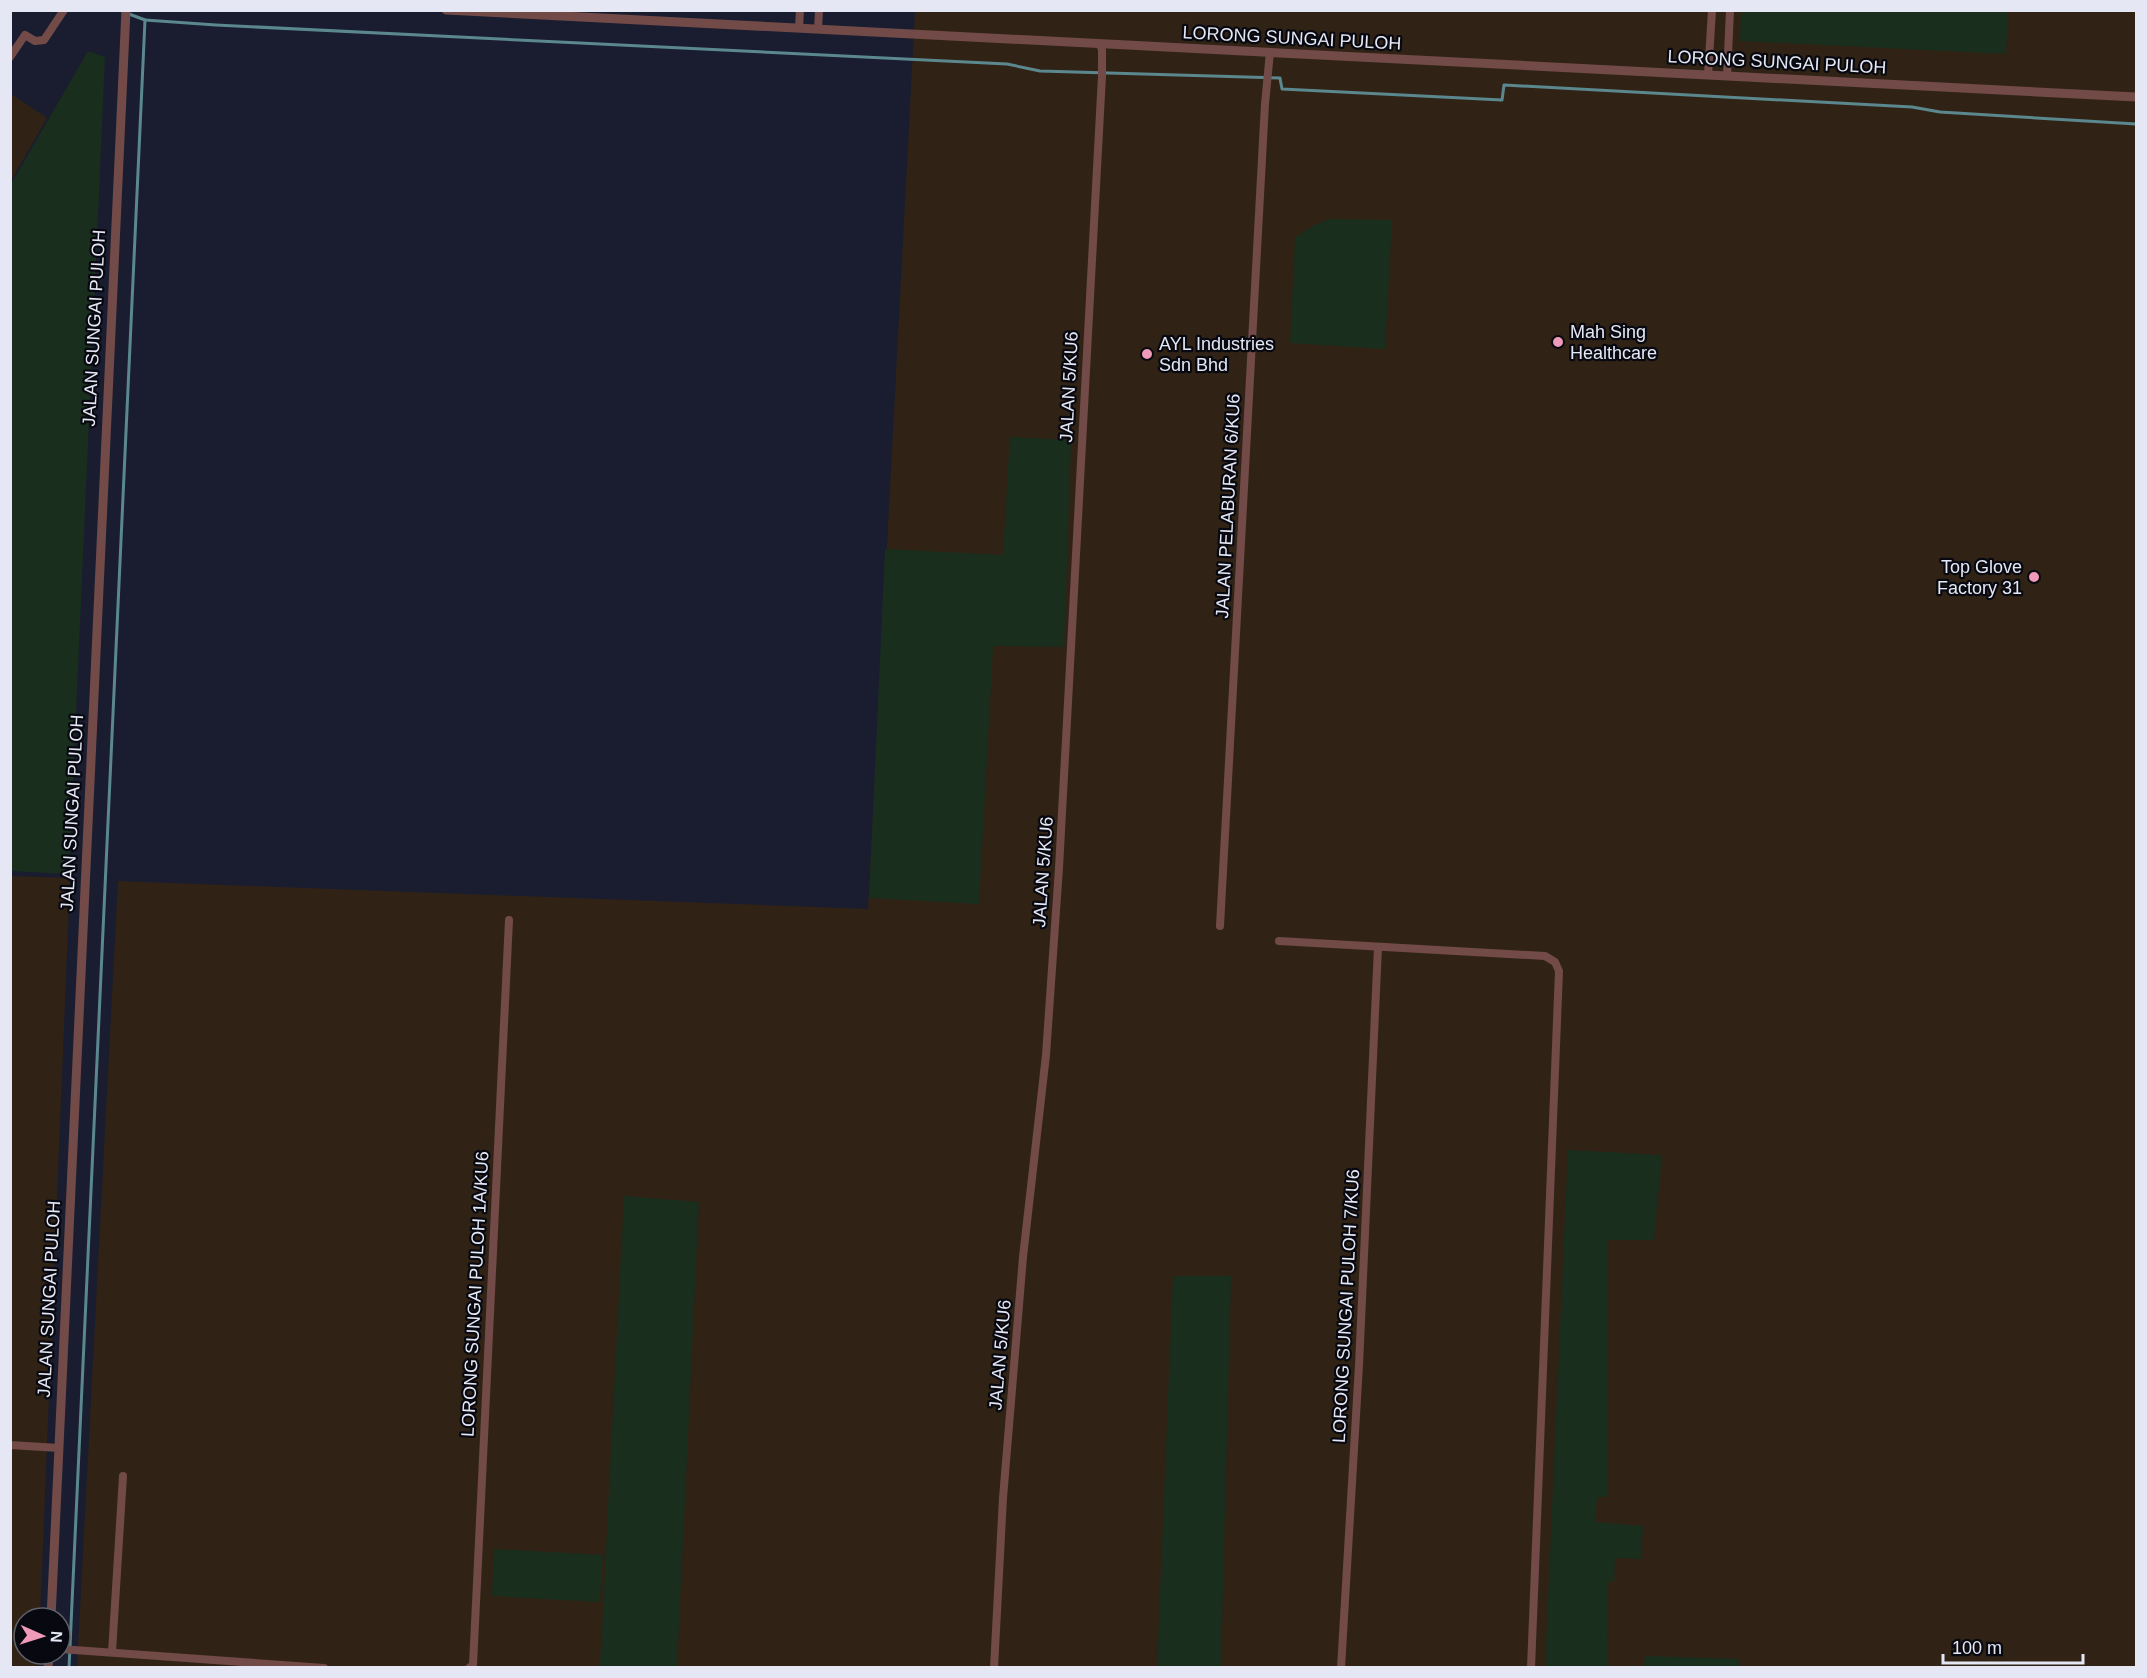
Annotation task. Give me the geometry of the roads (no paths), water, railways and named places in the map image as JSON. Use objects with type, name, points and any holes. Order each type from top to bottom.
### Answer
[{"type":"street","points":[[10,57],[26,35],[35,41],[44,40],[64,10]]},
{"type":"street","name":"JALAN SUNGAI PULOH","points":[[51,1606],[126,10]]},
{"type":"street","name":"LORONG SUNGAI PULOH","points":[[446,10],[818,29],[1101,47],[1269,52],[2136,97]]},
{"type":"street","points":[[799,28],[800,10]]},
{"type":"street","points":[[818,29],[819,10]]},
{"type":"street","points":[[1708,75],[1712,10]]},
{"type":"street","points":[[1727,76],[1730,10]]},
{"type":"street","name":"JALAN 5/KU6","points":[[994,1668],[1003,1498],[1023,1257],[1046,1055],[1102,76],[1101,47]]},
{"type":"street","name":"JALAN PELABURAN 6/KU6","points":[[1220,926],[1269,52]]},
{"type":"street","name":"LORONG SUNGAI PULOH 1A/KU6","points":[[469,1668],[472,1665],[509,920]]},
{"type":"street","points":[[1279,941],[1545,956],[1555,962],[1559,971],[1531,1668]]},
{"type":"street","name":"LORONG SUNGAI PULOH 7/KU6","points":[[1341,1668],[1359,1365],[1378,946]]},
{"type":"street","points":[[10,1445],[58,1448]]},
{"type":"street","points":[[112,1652],[123,1476]]},
{"type":"street","points":[[72,1650],[324,1668]]},
{"type":"waterway","points":[[69,1668],[145,20],[129,14]]},
{"type":"waterway","points":[[145,20],[1007,64],[1040,71],[1280,78],[1282,89],[1502,100],[1504,85],[1912,107],[1940,112],[2136,124]]},
{"type":"place","name":"Mah Sing Healthcare","points":[[1558,342]]},
{"type":"place","name":"AYL Industries Sdn Bhd","points":[[1147,354]]},
{"type":"place","name":"Top Glove Factory 31","points":[[2034,577]]}]
